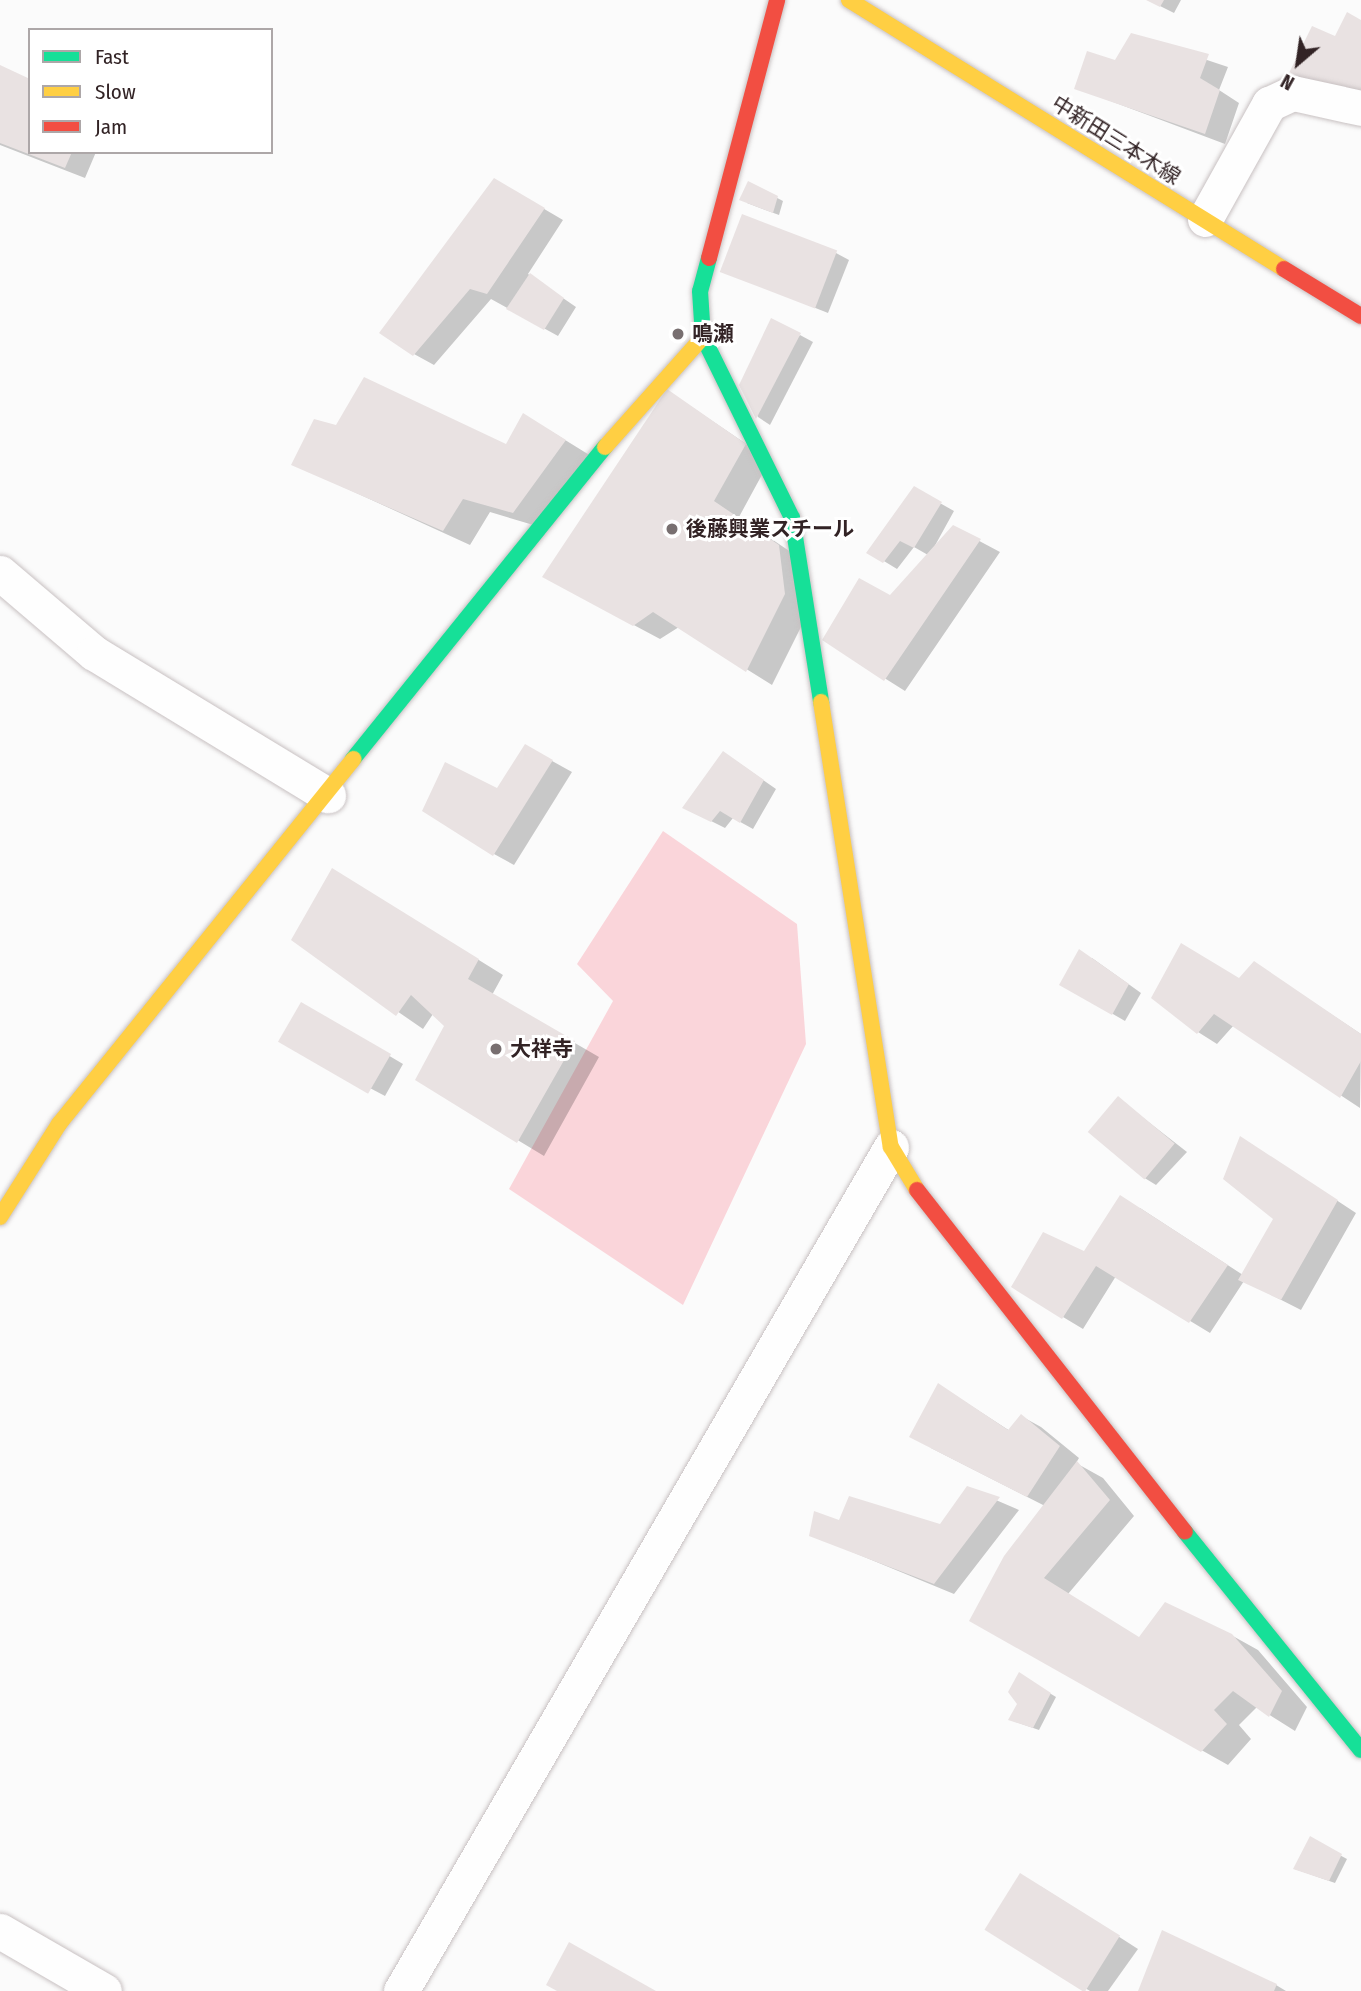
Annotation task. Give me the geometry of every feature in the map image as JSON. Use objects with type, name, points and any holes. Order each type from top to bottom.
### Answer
[{"type":"street","points":[[777,0],[699,291],[703,337],[792,518],[891,1147],[936,1222],[1361,1750]]},
{"type":"street","name":"中新田三本木線","points":[[849,0],[1361,316]]},
{"type":"street","points":[[1205,219],[1269,104],[1293,93],[1361,108]]},
{"type":"street","points":[[0,1217],[59,1124],[328,795],[668,369],[703,337]]},
{"type":"street","points":[[0,573],[93,653],[328,795]]},
{"type":"street","points":[[401,1991],[891,1147]]},
{"type":"street","points":[[0,1931],[104,1991]]},
{"type":"shaded area","points":[[663,831],[797,924],[806,1044],[683,1305],[509,1189],[613,1001],[577,964]]},
{"type":"building","points":[[1146,0],[1164,0],[1160,7]]},
{"type":"building","points":[[1347,12],[1361,20],[1361,98],[1289,73],[1312,26],[1335,36]]},
{"type":"building","points":[[1131,33],[1209,54],[1200,78],[1220,90],[1205,134],[1074,89],[1087,51],[1115,60]]},
{"type":"building","points":[[0,65],[28,78],[28,154],[0,143]]},
{"type":"building","points":[[29,154],[71,154],[65,168]]},
{"type":"building","points":[[494,178],[545,208],[487,294],[470,289],[413,356],[379,333]]},
{"type":"building","points":[[748,181],[778,196],[773,213],[739,200]]},
{"type":"building","points":[[742,214],[837,251],[815,308],[720,272]]},
{"type":"building","points":[[530,273],[564,298],[544,330],[506,309]]},
{"type":"building","points":[[771,318],[801,333],[756,419],[739,385]]},
{"type":"building","points":[[364,377],[506,444],[523,413],[566,440],[513,513],[463,499],[443,531],[291,465],[314,419],[336,425]]},
{"type":"building","points":[[667,389],[746,444],[714,501],[779,545],[785,594],[746,672],[653,612],[633,626],[542,577]]},
{"type":"building","points":[[914,486],[942,502],[914,548],[900,541],[883,563],[866,553]]},
{"type":"building","points":[[953,525],[981,539],[884,681],[822,640],[859,578],[890,595]]},
{"type":"building","points":[[525,744],[553,760],[493,856],[422,811],[445,762],[497,788]]},
{"type":"building","points":[[723,751],[764,780],[740,823],[720,811],[711,822],[682,808]]},
{"type":"building","points":[[332,868],[479,959],[468,979],[575,1041],[517,1143],[415,1080],[444,1026],[411,995],[396,1016],[291,940]]},
{"type":"building","points":[[1181,943],[1239,978],[1254,961],[1361,1034],[1361,1061],[1340,1098],[1214,1014],[1197,1034],[1151,998]]},
{"type":"building","points":[[1079,949],[1129,984],[1112,1015],[1059,985]]},
{"type":"building","points":[[301,1002],[391,1054],[368,1094],[278,1042]]},
{"type":"building","points":[[1118,1096],[1175,1144],[1144,1180],[1088,1132]]},
{"type":"building","points":[[1240,1136],[1338,1200],[1281,1300],[1238,1280],[1273,1219],[1223,1179]]},
{"type":"building","points":[[1120,1195],[1228,1265],[1189,1323],[1096,1266],[1062,1319],[1011,1287],[1043,1232],[1084,1251]]},
{"type":"building","points":[[938,1383],[1008,1430],[1021,1414],[1060,1446],[1027,1497],[909,1437]]},
{"type":"building","points":[[1077,1461],[1110,1500],[1044,1578],[1139,1637],[1165,1602],[1232,1634],[1282,1691],[1269,1717],[1233,1691],[1214,1710],[1227,1724],[1201,1752],[969,1621],[1004,1556]]},
{"type":"building","points":[[967,1486],[1000,1497],[934,1584],[809,1536],[814,1511],[839,1520],[849,1496],[940,1524]]},
{"type":"building","points":[[1019,1672],[1051,1693],[1033,1728],[1008,1720],[1017,1704],[1008,1692]]},
{"type":"building","points":[[1310,1836],[1342,1854],[1329,1881],[1293,1869]]},
{"type":"building","points":[[1020,1873],[1120,1936],[1085,1991],[1082,1991],[984,1930]]},
{"type":"building","points":[[1162,1930],[1277,1984],[1274,1991],[1138,1991]]},
{"type":"building","points":[[569,1942],[656,1991],[557,1991],[546,1985]]},
{"type":"traffic: fast","points":[[709,258],[700,291],[703,337],[792,518],[821,702]]},
{"type":"traffic: fast","points":[[353,759],[605,447]]},
{"type":"traffic: fast","points":[[1185,1532],[1361,1750]]},
{"type":"traffic: slow","points":[[849,0],[1284,269]]},
{"type":"traffic: slow","points":[[605,447],[703,337]]},
{"type":"traffic: slow","points":[[821,702],[891,1147],[917,1190]]},
{"type":"traffic: slow","points":[[0,1217],[59,1124],[353,759]]},
{"type":"traffic: jam","points":[[709,258],[777,0]]},
{"type":"traffic: jam","points":[[1284,269],[1361,316]]},
{"type":"traffic: jam","points":[[917,1190],[1185,1532]]},
{"type":"place","name":"鳴瀬","points":[[678,334]]},
{"type":"place","name":"後藤興業スチール","points":[[672,529]]},
{"type":"place","name":"大祥寺","points":[[496,1049]]}]
